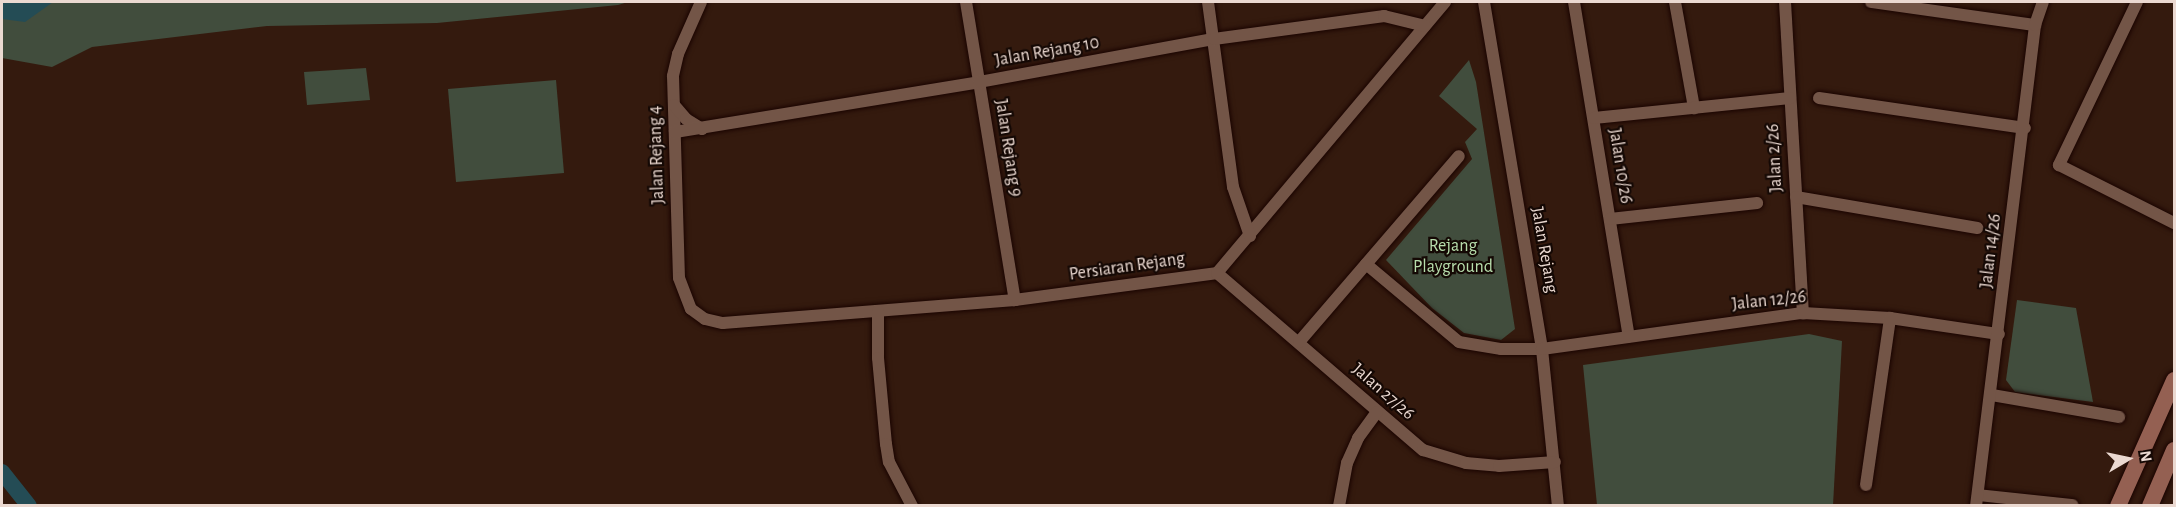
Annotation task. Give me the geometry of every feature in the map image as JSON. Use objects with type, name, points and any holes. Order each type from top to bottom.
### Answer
[{"type":"main road","points":[[2118,506],[2175,380]]},
{"type":"main road","points":[[2150,506],[2174,450]]},
{"type":"street","name":"Jalan Rejang 4","points":[[691,309],[679,278],[675,65],[701,2]]},
{"type":"street","name":"Jalan Rejang 9","points":[[966,2],[1015,300]]},
{"type":"street","points":[[1208,2],[1233,187],[1250,236]]},
{"type":"street","points":[[1218,273],[1445,2]]},
{"type":"street","name":"Jalan Rejang","points":[[1484,2],[1542,349],[1558,506]]},
{"type":"street","name":"Jalan 10/26","points":[[1574,2],[1629,337]]},
{"type":"street","points":[[1675,2],[1694,108]]},
{"type":"street","name":"Jalan 2/26","points":[[1785,2],[1803,313]]},
{"type":"street","points":[[1871,2],[2035,25]]},
{"type":"street","name":"Jalan 14/26","points":[[1977,500],[2025,128],[2035,25],[2043,2]]},
{"type":"street","points":[[2137,2],[2059,165],[2175,223]]},
{"type":"street","name":"Jalan Rejang 10","points":[[702,129],[1214,39],[1384,16],[1425,26]]},
{"type":"street","points":[[1594,118],[1790,98]]},
{"type":"street","points":[[1819,98],[2025,128]]},
{"type":"street","points":[[674,105],[686,119],[702,129]]},
{"type":"street","points":[[675,139],[702,129]]},
{"type":"street","points":[[1299,342],[1459,156]]},
{"type":"street","points":[[1796,197],[1977,228]]},
{"type":"street","points":[[1610,219],[1756,203]]},
{"type":"street","name":"Jalan 12/26","points":[[1366,264],[1459,342],[1501,349],[1542,349],[1803,313],[1890,318],[1999,334]]},
{"type":"street","name":"Persiaran Rejang","points":[[691,309],[705,319],[723,323],[1015,300],[1218,273]]},
{"type":"street","name":"Jalan 27/26","points":[[1218,273],[1423,450],[1437,455],[1499,466],[1555,462]]},
{"type":"street","points":[[878,311],[878,358],[889,462],[912,506]]},
{"type":"street","points":[[1866,485],[1890,318]]},
{"type":"street","points":[[1992,395],[2119,417]]},
{"type":"street","points":[[1339,506],[1347,463],[1358,438],[1377,412]]},
{"type":"street","points":[[1977,500],[2072,505]]},
{"type":"green space","points":[[2,2],[628,2],[618,5],[437,23],[267,26],[92,47],[52,67],[2,58]]},
{"type":"green space","name":"Rejang Playground","points":[[1469,60],[1476,82],[1515,329],[1501,340],[1464,333],[1432,308],[1386,260],[1472,159],[1465,142],[1477,129],[1439,96]]},
{"type":"green space","points":[[366,68],[370,100],[307,105],[304,72]]},
{"type":"green space","points":[[556,80],[564,173],[456,182],[448,89]]},
{"type":"green space","points":[[2017,300],[2076,308],[2093,402],[2015,392],[2006,380]]},
{"type":"green space","points":[[1809,334],[1842,341],[1833,505],[1597,505],[1583,365]]},
{"type":"water","points":[[2,2],[53,2],[25,22],[2,19]]},
{"type":"waterway","points":[[2,472],[29,506]]}]
